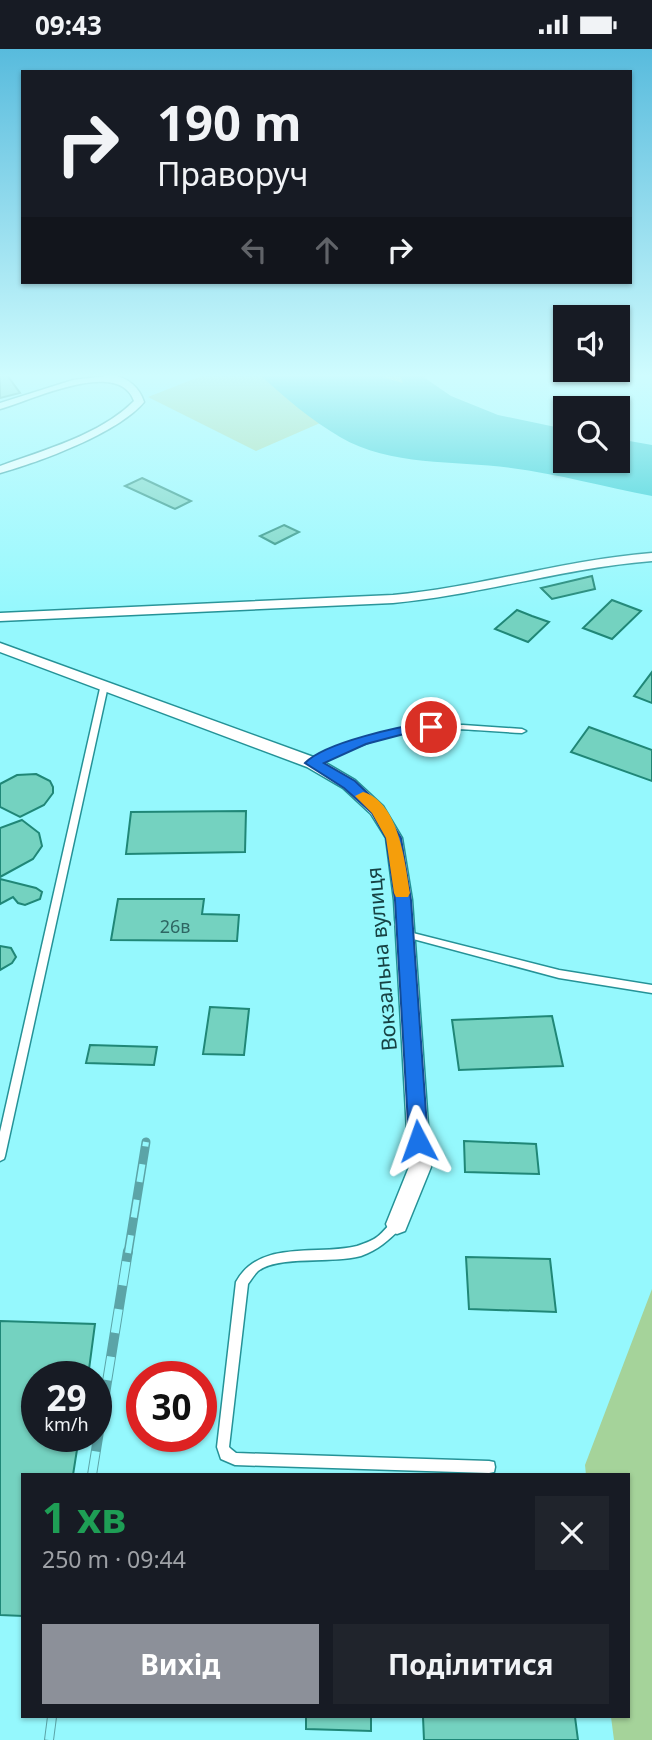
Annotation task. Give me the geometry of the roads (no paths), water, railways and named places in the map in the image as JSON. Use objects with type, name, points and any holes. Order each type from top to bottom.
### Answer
[{"type":"street","points":[[0,470],[42,454]]},
{"type":"street","points":[[0,617],[394,599],[456,592],[577,565],[652,557]]},
{"type":"street","name":"Вокзальна вулиця","points":[[0,647],[313,763],[349,784],[377,810],[394,838],[405,934],[420,1167],[397,1224]]},
{"type":"lane","points":[[0,1156],[104,686]]},
{"type":"lane","points":[[313,763],[361,741],[403,730],[431,727],[522,731]]},
{"type":"lane","points":[[405,934],[559,974],[652,989]]},
{"type":"lane","points":[[397,1224],[390,1235],[365,1251],[270,1260],[247,1272],[242,1282],[223,1447],[226,1454],[235,1459],[489,1467]]},
{"type":"water","points":[[384,454],[553,454],[553,473],[630,473],[630,454],[652,454],[652,496],[529,471],[424,461]]},
{"type":"railway","points":[[128,1253],[146,1142]]},
{"type":"railway","points":[[92,1473],[128,1251]]},
{"type":"railway","points":[[49,1740],[52,1718]]}]
